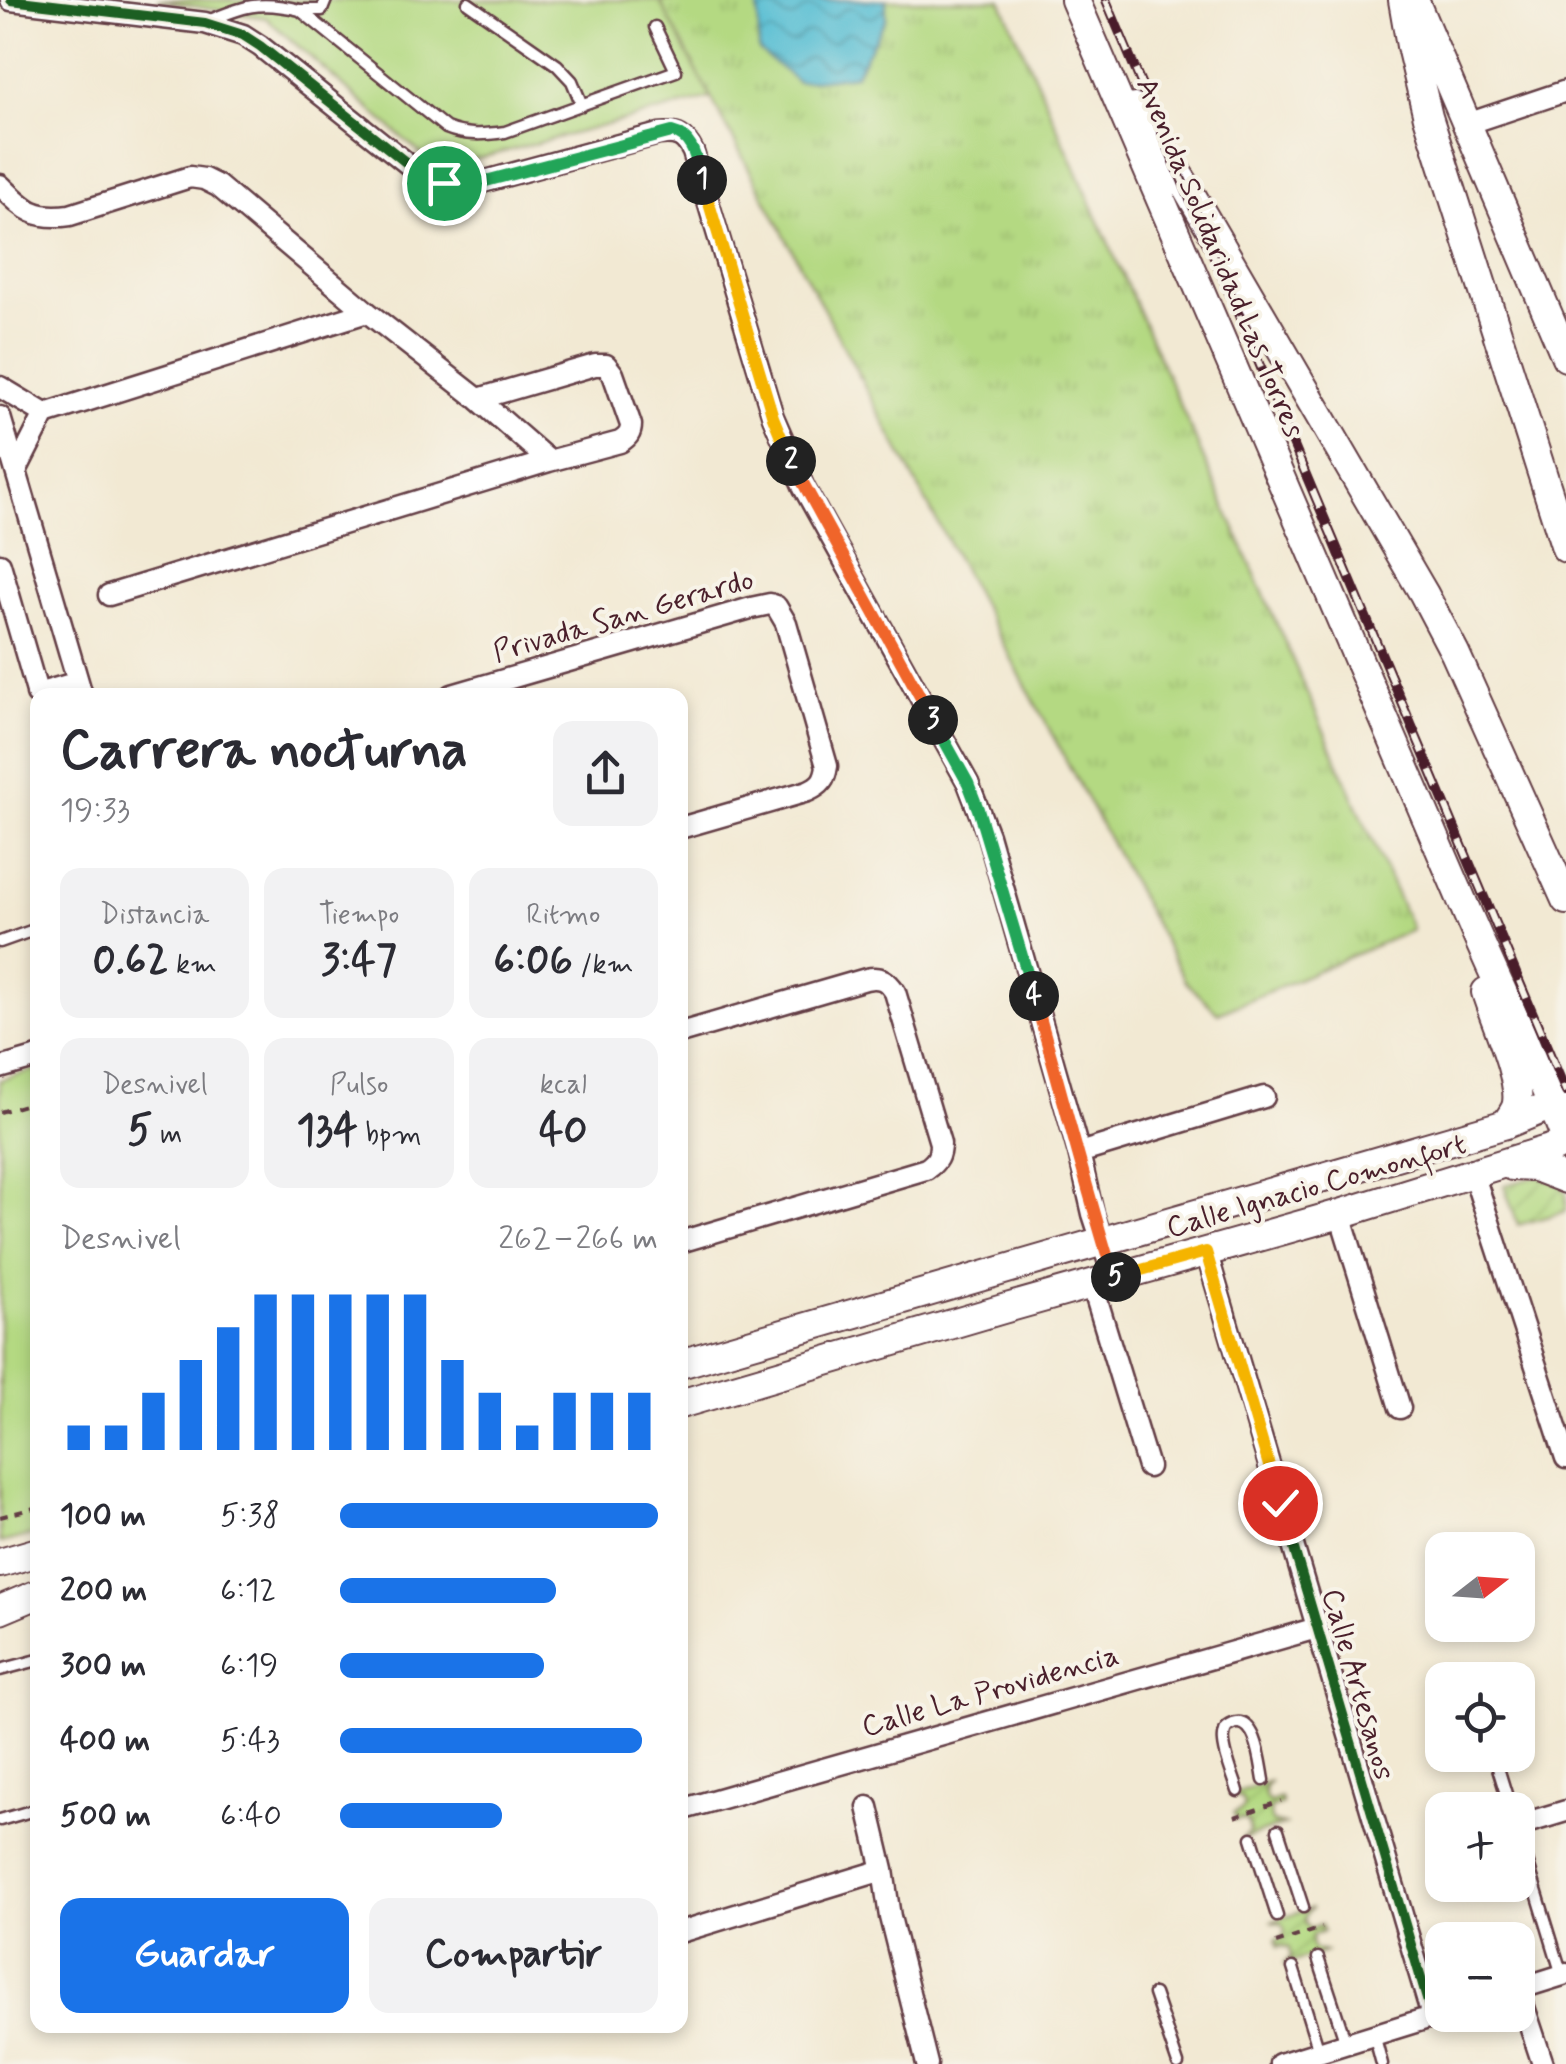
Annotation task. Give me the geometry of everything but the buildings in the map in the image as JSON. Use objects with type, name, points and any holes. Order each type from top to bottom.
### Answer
[{"type":"main road","points":[[1076,0],[1102,62]]},
{"type":"main road","points":[[1402,0],[1428,117],[1566,548]]},
{"type":"main road","points":[[1414,0],[1566,357]]},
{"type":"main road","name":"Avenida Solidaridad Las Torres","points":[[1102,62],[1187,188],[1424,594],[1455,653],[1566,900]]},
{"type":"main road","name":"Avenida Solidaridad Las Torres","points":[[1102,62],[1464,908],[1560,1102],[1566,1141]]},
{"type":"main road","points":[[1464,908],[1472,947],[1518,1096],[1516,1110],[1506,1124]]},
{"type":"main road","name":"Calle Ignacio Comonfort","points":[[688,1362],[1506,1124],[1560,1102]]},
{"type":"main road","name":"Calle Ignacio Comonfort","points":[[688,1402],[1340,1214],[1501,1166],[1566,1141]]},
{"type":"main road","points":[[1501,1166],[1535,1167],[1566,1180]]},
{"type":"main road","points":[[0,1562],[30,1554]]},
{"type":"main road","points":[[0,1610],[30,1602]]},
{"type":"street","points":[[11,0],[205,23],[243,35],[408,164],[444,183],[482,182],[659,134],[672,132],[687,140],[782,440],[804,488],[968,783],[988,835],[1103,1243],[1103,1281],[1148,1468]]},
{"type":"street","points":[[1467,124],[1566,91]]},
{"type":"street","points":[[0,185],[24,208],[51,218],[174,181],[204,178],[550,461]]},
{"type":"street","points":[[16,470],[46,414],[367,312]]},
{"type":"street","points":[[109,595],[620,442],[629,435],[631,425],[606,365],[478,400]]},
{"type":"street","points":[[0,387],[46,414]]},
{"type":"street","points":[[0,417],[80,688]]},
{"type":"street","points":[[0,564],[36,688]]},
{"type":"street","name":"Privada San Gerardo","points":[[476,688],[751,608],[776,606],[786,622],[827,766],[826,776],[808,791],[688,826]]},
{"type":"street","points":[[688,1032],[866,979],[881,978],[895,992],[940,1152],[926,1169],[688,1240]]},
{"type":"street","points":[[0,1068],[30,1059]]},
{"type":"street","points":[[1079,1153],[1264,1097]]},
{"type":"street","points":[[1473,1173],[1566,1458]]},
{"type":"street","points":[[1340,1214],[1400,1408]]},
{"type":"street","name":"Calle Artesanos","points":[[1206,1252],[1425,1976]]},
{"type":"street","name":"Calle La Providencia","points":[[688,1808],[1317,1628]]},
{"type":"street","points":[[868,1807],[890,1918],[927,2064]]},
{"type":"street","points":[[1535,1818],[1566,1811]]},
{"type":"street","points":[[688,1930],[883,1870]]},
{"type":"street","points":[[1535,1983],[1564,1974]]},
{"type":"street","points":[[1280,2064],[1331,2052],[1425,2019]]},
{"type":"street","points":[[1532,2032],[1543,2064]]},
{"type":"lane","points":[[300,10],[322,10],[326,0]]},
{"type":"lane","points":[[205,23],[260,2],[282,3],[300,10],[446,128],[483,135],[504,132],[676,71],[655,28]]},
{"type":"lane","points":[[468,3],[557,65],[572,81],[582,105]]},
{"type":"lane","points":[[0,942],[30,931]]},
{"type":"lane","points":[[0,1670],[30,1662]]},
{"type":"lane","points":[[1238,1792],[1224,1743],[1226,1728],[1231,1724],[1242,1722],[1252,1732],[1264,1780]]},
{"type":"lane","points":[[0,1820],[30,1811]]},
{"type":"lane","points":[[1278,1830],[1303,1906]]},
{"type":"lane","points":[[1252,1838],[1278,1916]]},
{"type":"lane","points":[[1535,1878],[1564,1974]]},
{"type":"lane","points":[[1318,1958],[1331,2052]]},
{"type":"lane","points":[[1293,1968],[1331,2052]]},
{"type":"lane","points":[[1154,1994],[1178,2064]]},
{"type":"lane","points":[[1374,2034],[1382,2064]]},
{"type":"path","points":[[0,1112],[30,1103]]},
{"type":"path","points":[[0,1516],[30,1510]]},
{"type":"path","points":[[1235,1816],[1281,1801]]},
{"type":"path","points":[[1276,1944],[1322,1928]]},
{"type":"green space","points":[[157,0],[659,0],[711,98],[438,169],[266,18]]},
{"type":"green space","points":[[659,0],[1001,0],[1412,930],[1218,1013],[1186,982]]},
{"type":"green space","points":[[30,1071],[30,1536],[0,1543],[0,1080]]},
{"type":"green space","points":[[1539,1176],[1561,1185],[1566,1194],[1566,1211],[1518,1225],[1504,1185]]},
{"type":"green space","points":[[1271,1781],[1264,1789],[1266,1799],[1270,1802],[1280,1798],[1282,1804],[1271,1808],[1272,1822],[1284,1825],[1242,1839],[1250,1831],[1248,1821],[1236,1820],[1234,1813],[1244,1805],[1241,1797],[1229,1795]]},
{"type":"green space","points":[[1312,1908],[1305,1921],[1311,1929],[1321,1925],[1323,1931],[1312,1935],[1313,1949],[1325,1952],[1283,1965],[1291,1957],[1289,1948],[1278,1947],[1276,1940],[1285,1932],[1283,1924],[1271,1922]]},
{"type":"water","points":[[758,0],[886,0],[886,19],[855,75],[798,82],[759,51]]},
{"type":"railway","points":[[1106,0],[1566,1092]]},
{"type":"cycle path","points":[[11,0],[205,23],[243,35],[408,164],[443,182],[482,182],[659,134],[680,136],[687,142],[773,417],[804,488],[968,783],[988,835],[1114,1278]]},
{"type":"cycle path","points":[[1206,1251],[1425,1992]]},
{"type":"route","points":[[444,183],[482,182],[659,134],[672,132],[687,140],[782,440],[804,488],[968,783],[988,835],[1114,1278],[1206,1252],[1280,1503]]}]
